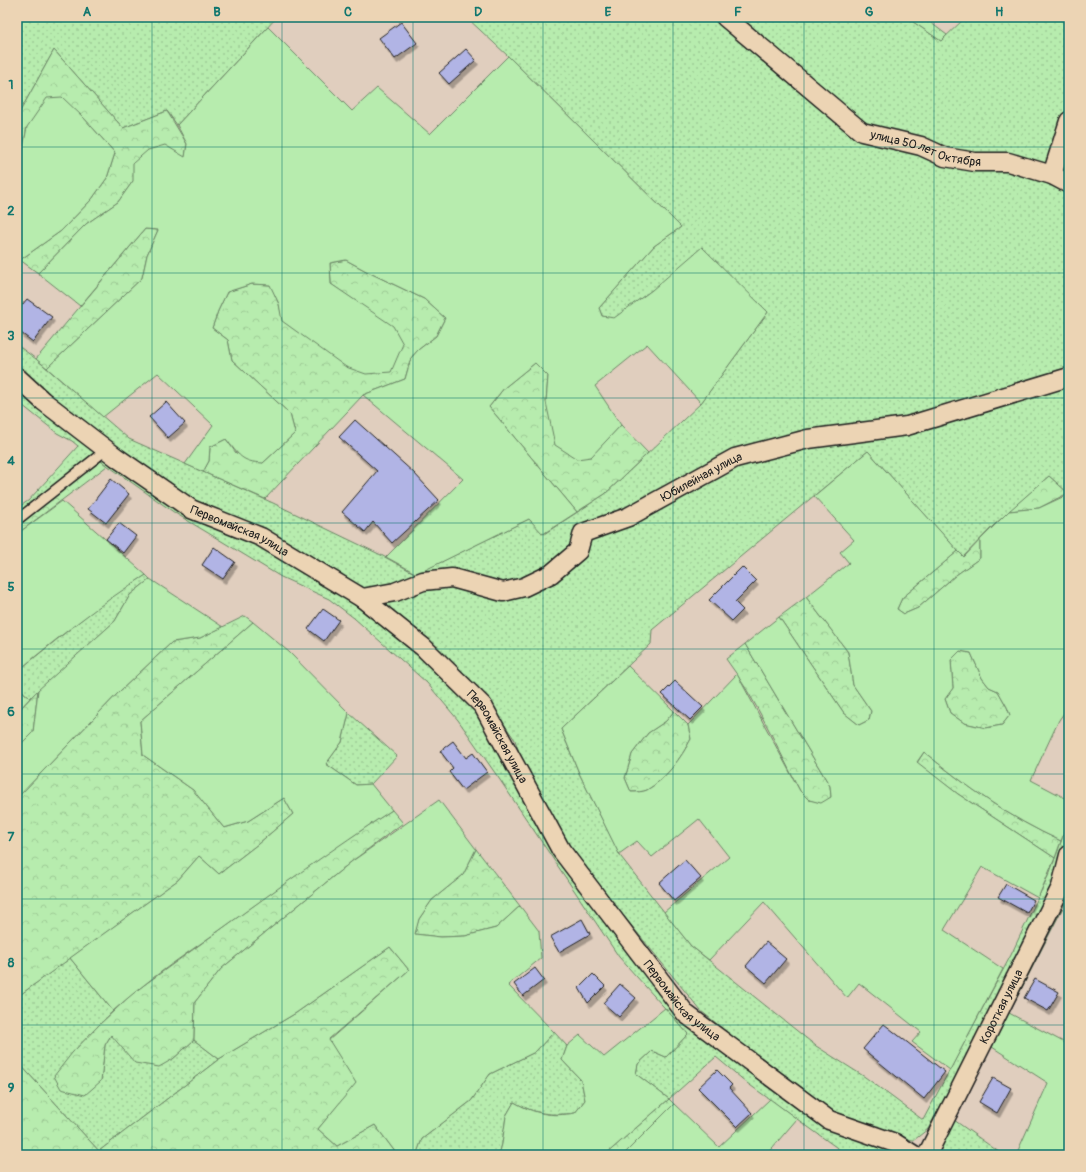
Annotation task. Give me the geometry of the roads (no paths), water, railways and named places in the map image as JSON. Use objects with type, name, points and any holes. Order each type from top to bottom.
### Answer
[{"type":"street","name":"улица 50 лет Октября","points":[[725,17],[862,132],[921,146],[945,157],[974,162],[1008,162],[1052,175],[1069,184]]},
{"type":"street","points":[[1052,175],[1069,121]]},
{"type":"street","name":"Первомайская улица","points":[[17,377],[43,401],[106,450],[191,509],[261,537],[362,598],[423,647],[483,706],[561,850],[686,1014],[829,1120],[895,1143],[914,1155]]},
{"type":"street","name":"Юбилейная улица","points":[[362,598],[395,592],[423,581],[452,578],[503,592],[524,587],[551,574],[578,551],[583,533],[628,517],[735,458],[808,439],[907,426],[1069,377]]},
{"type":"street","name":"Короткая улица","points":[[927,1155],[1061,887],[1069,855]]},
{"type":"lane","points":[[17,520],[106,450]]}]
